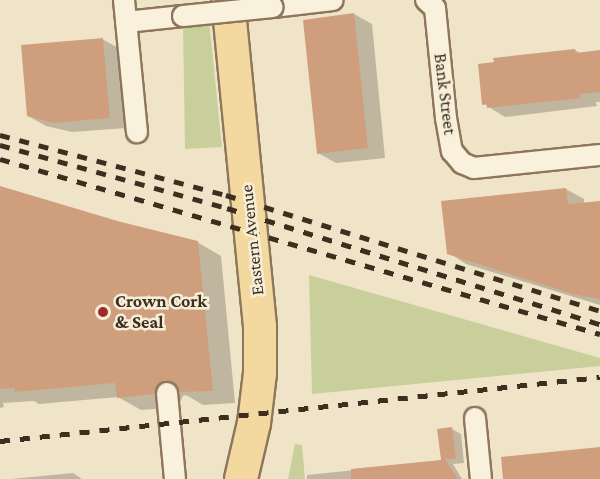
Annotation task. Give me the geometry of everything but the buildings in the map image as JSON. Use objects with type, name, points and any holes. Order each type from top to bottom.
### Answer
[{"type":"main road","name":"Eastern Avenue","points":[[228,0],[260,327],[260,373],[254,423],[241,479]]},
{"type":"main road","name":"Eastern Avenue","points":[[261,3],[279,296],[280,355],[277,405],[264,479]]},
{"type":"street","points":[[124,0],[137,132]]},
{"type":"street","points":[[126,22],[183,16],[261,3],[333,0]]},
{"type":"street","name":"Bank Street","points":[[431,4],[452,151],[462,163],[474,168],[600,155]]},
{"type":"street","points":[[167,393],[175,479]]},
{"type":"street","points":[[475,418],[481,479]]},
{"type":"green space","points":[[209,20],[222,147],[185,149],[183,27]]},
{"type":"green space","points":[[309,275],[600,358],[600,366],[312,394]]},
{"type":"green space","points":[[295,444],[302,445],[305,479],[288,479]]},
{"type":"railway","points":[[0,135],[226,195],[600,311]]},
{"type":"railway","points":[[0,145],[227,208],[600,324]]},
{"type":"railway","points":[[0,159],[600,334]]},
{"type":"railway","points":[[0,441],[600,377]]},
{"type":"place","name":"Crown Cork & Seal","points":[[103,312]]}]
